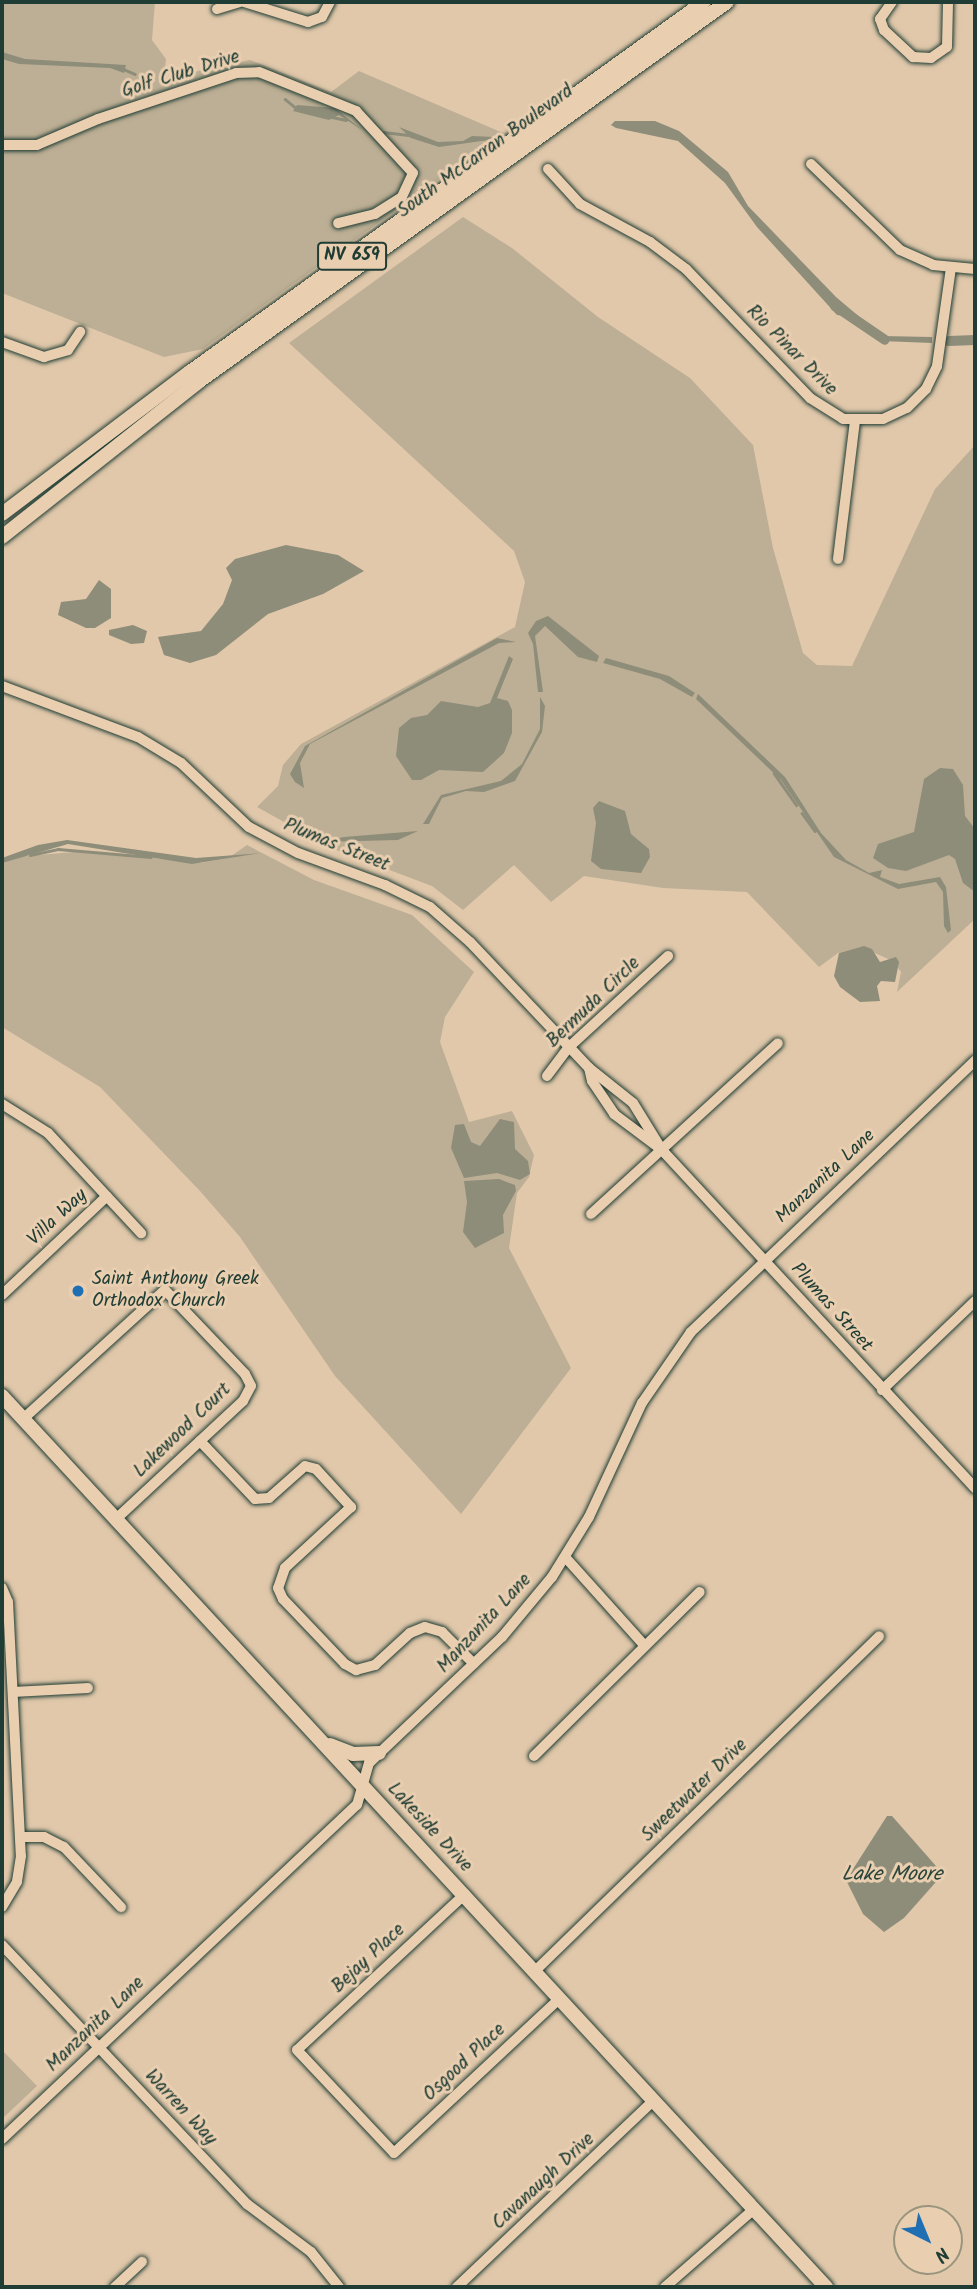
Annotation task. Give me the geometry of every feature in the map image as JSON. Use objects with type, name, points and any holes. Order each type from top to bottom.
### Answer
[{"type":"main road","name":"South McCarran Boulevard","points":[[2,514],[190,372],[704,2]]},
{"type":"main road","name":"South McCarran Boulevard","points":[[2,537],[198,382],[727,2]]},
{"type":"main road","name":"Lakeside Drive","points":[[2,1396],[363,1783],[826,2287]]},
{"type":"main road","points":[[326,1744],[353,1754],[379,1754]]},
{"type":"street","points":[[217,9],[242,2],[308,22],[322,17],[330,2]]},
{"type":"street","points":[[892,2],[880,19],[884,30],[913,57],[931,58],[947,47],[947,2]]},
{"type":"street","name":"Golf Club Drive","points":[[2,145],[37,145],[236,73],[259,72],[307,88],[358,113],[413,173],[402,197],[375,214],[338,223]]},
{"type":"street","points":[[811,164],[886,240],[915,258],[951,268],[975,269]]},
{"type":"street","name":"Rio Pinar Drive","points":[[548,169],[580,204],[650,242],[686,269],[819,407],[855,421],[896,415],[926,389],[937,366],[951,268]]},
{"type":"street","points":[[2,342],[44,357],[68,350],[80,332]]},
{"type":"street","points":[[838,559],[855,421]]},
{"type":"street","name":"Plumas Street","points":[[3,684],[138,737],[181,763],[249,827],[298,853],[385,885],[430,907],[464,935],[568,1048],[633,1103],[662,1150]]},
{"type":"street","name":"Bermuda Circle","points":[[547,1076],[568,1048],[668,956]]},
{"type":"street","points":[[591,1214],[778,1043]]},
{"type":"street","name":"Manzanita Lane","points":[[2,2139],[357,1805],[366,1767],[519,1620],[566,1558],[664,1368],[706,1315],[975,1061]]},
{"type":"street","name":"Plumas Street","points":[[589,1068],[592,1081],[614,1114],[662,1150],[975,1488]]},
{"type":"street","points":[[2,1104],[48,1133],[141,1233]]},
{"type":"street","name":"Villa Way","points":[[2,1295],[107,1196]]},
{"type":"street","name":"Lakewood Court","points":[[23,1419],[165,1290],[251,1386],[243,1401],[116,1519]]},
{"type":"street","points":[[882,1390],[975,1301]]},
{"type":"street","points":[[200,1441],[255,1499],[269,1498],[305,1466],[316,1469],[351,1507],[285,1568],[278,1587],[283,1599],[345,1664],[356,1670],[375,1665],[410,1633],[425,1627],[442,1632],[474,1664]]},
{"type":"street","points":[[566,1558],[644,1646]]},
{"type":"street","points":[[2,1588],[8,1602],[20,1838],[17,1882],[2,1907]]},
{"type":"street","points":[[534,1756],[700,1592]]},
{"type":"street","name":"Sweetwater Drive","points":[[535,1971],[879,1636]]},
{"type":"street","points":[[13,1692],[88,1688]]},
{"type":"street","points":[[20,1838],[44,1838],[64,1847],[121,1907]]},
{"type":"street","name":"Bejay Place","points":[[394,2153],[297,2050],[465,1894]]},
{"type":"street","name":"Warren Way","points":[[2,1945],[247,2204],[311,2252],[339,2287]]},
{"type":"street","name":"Osgood Place","points":[[394,2153],[560,1998]]},
{"type":"street","name":"Cavanaugh Drive","points":[[457,2287],[654,2100]]},
{"type":"street","points":[[665,2287],[754,2209]]},
{"type":"street","points":[[115,2287],[142,2262]]},
{"type":"shaded area","points":[[2,2],[155,2],[152,40],[166,59],[164,78],[250,60],[331,92],[359,71],[503,133],[203,349],[164,357],[2,293]]},
{"type":"shaded area","points":[[463,217],[512,248],[598,317],[690,378],[753,445],[773,548],[803,653],[817,665],[852,666],[935,489],[975,445],[975,919],[897,992],[901,972],[893,961],[861,947],[838,953],[819,967],[747,892],[663,888],[584,876],[551,902],[514,865],[463,910],[432,886],[331,848],[257,807],[278,786],[283,765],[301,744],[515,627],[525,582],[514,551],[289,343]]},
{"type":"shaded area","points":[[247,845],[314,880],[412,915],[474,972],[445,1017],[440,1042],[469,1122],[512,1111],[534,1155],[529,1177],[517,1193],[509,1248],[571,1368],[461,1514],[335,1376],[240,1237],[200,1191],[100,1087],[2,1027],[2,858],[87,851],[201,863],[228,858]]},
{"type":"shaded area","points":[[2,2050],[37,2086],[2,2119]]},
{"type":"water","points":[[2,52],[25,59],[126,65],[124,73],[110,68],[19,64],[2,59]]},
{"type":"water","points":[[297,105],[335,108],[362,130],[339,115],[329,120],[293,111]]},
{"type":"water","points":[[615,121],[655,121],[679,131],[728,172],[748,206],[836,297],[882,336],[932,337],[932,343],[881,341],[847,316],[837,315],[757,227],[725,183],[678,141],[616,128],[611,125]]},
{"type":"water","points":[[399,127],[438,142],[463,141],[472,136],[496,139],[439,147],[411,138]]},
{"type":"water","points":[[286,545],[338,555],[364,571],[323,594],[268,614],[216,655],[190,663],[164,655],[158,637],[201,631],[223,604],[232,580],[226,568],[235,559]]},
{"type":"water","points":[[99,580],[111,589],[111,618],[95,628],[86,628],[58,615],[61,602],[86,599]]},
{"type":"water","points":[[548,616],[599,656],[597,662],[578,657],[545,626],[535,636],[543,692],[538,692],[533,644],[528,633],[536,621]]},
{"type":"water","points":[[133,625],[147,631],[144,643],[131,644],[109,635],[109,630]]},
{"type":"water","points":[[497,638],[516,642],[499,643],[310,744],[300,763],[304,788],[295,782],[290,774],[305,746]]},
{"type":"water","points":[[509,656],[513,659],[497,698],[508,701],[512,710],[512,733],[504,753],[483,772],[439,770],[421,780],[412,780],[396,756],[399,728],[411,718],[427,715],[441,701],[478,707],[490,703]]},
{"type":"water","points":[[606,658],[669,676],[695,693],[692,697],[660,679],[603,663]]},
{"type":"water","points":[[698,694],[785,777],[821,833],[846,860],[869,873],[882,870],[880,877],[899,884],[940,877],[946,887],[951,930],[948,933],[944,926],[943,892],[936,882],[898,889],[834,857],[781,780],[696,699]]},
{"type":"water","points":[[540,697],[545,706],[542,732],[515,781],[484,792],[466,791],[442,798],[429,824],[423,824],[441,795],[501,781],[522,764],[540,729]]},
{"type":"water","points":[[940,768],[953,769],[963,785],[965,816],[975,829],[975,892],[963,883],[955,859],[949,855],[906,871],[888,868],[873,858],[878,844],[914,832],[924,779]]},
{"type":"water","points":[[599,801],[625,811],[631,834],[649,849],[650,857],[641,873],[601,869],[591,861],[596,823],[593,808]]},
{"type":"water","points":[[418,831],[398,840],[319,842],[344,837]]},
{"type":"water","points":[[67,840],[196,858],[261,853],[192,864],[68,844],[2,863],[2,858],[38,845]]},
{"type":"water","points":[[864,946],[872,949],[880,962],[896,957],[899,962],[895,982],[881,981],[877,986],[880,1001],[860,1002],[840,987],[834,976],[839,953]]},
{"type":"water","points":[[500,1119],[514,1122],[515,1149],[528,1161],[530,1174],[520,1180],[497,1173],[464,1178],[451,1148],[455,1125],[464,1124],[471,1142],[480,1146]]},
{"type":"water","points":[[499,1179],[515,1185],[516,1191],[503,1215],[504,1233],[475,1248],[463,1232],[467,1202],[464,1181]]},
{"type":"water","name":"Lake Moore","points":[[887,1816],[892,1816],[943,1874],[904,1918],[884,1932],[863,1914],[846,1880]]},
{"type":"waterway","points":[[121,68],[135,74]]},
{"type":"waterway","points":[[285,99],[296,108]]},
{"type":"waterway","points":[[332,117],[346,120]]},
{"type":"waterway","points":[[384,132],[410,135]]},
{"type":"waterway","points":[[835,306],[885,340]]},
{"type":"waterway","points":[[949,341],[975,340]]},
{"type":"waterway","points":[[774,773],[796,805]]},
{"type":"waterway","points":[[802,813],[815,831]]},
{"type":"waterway","points":[[30,855],[58,849],[151,857]]},
{"type":"place","name":"Saint Anthony Greek Orthodox Church","points":[[78,1291]]}]
